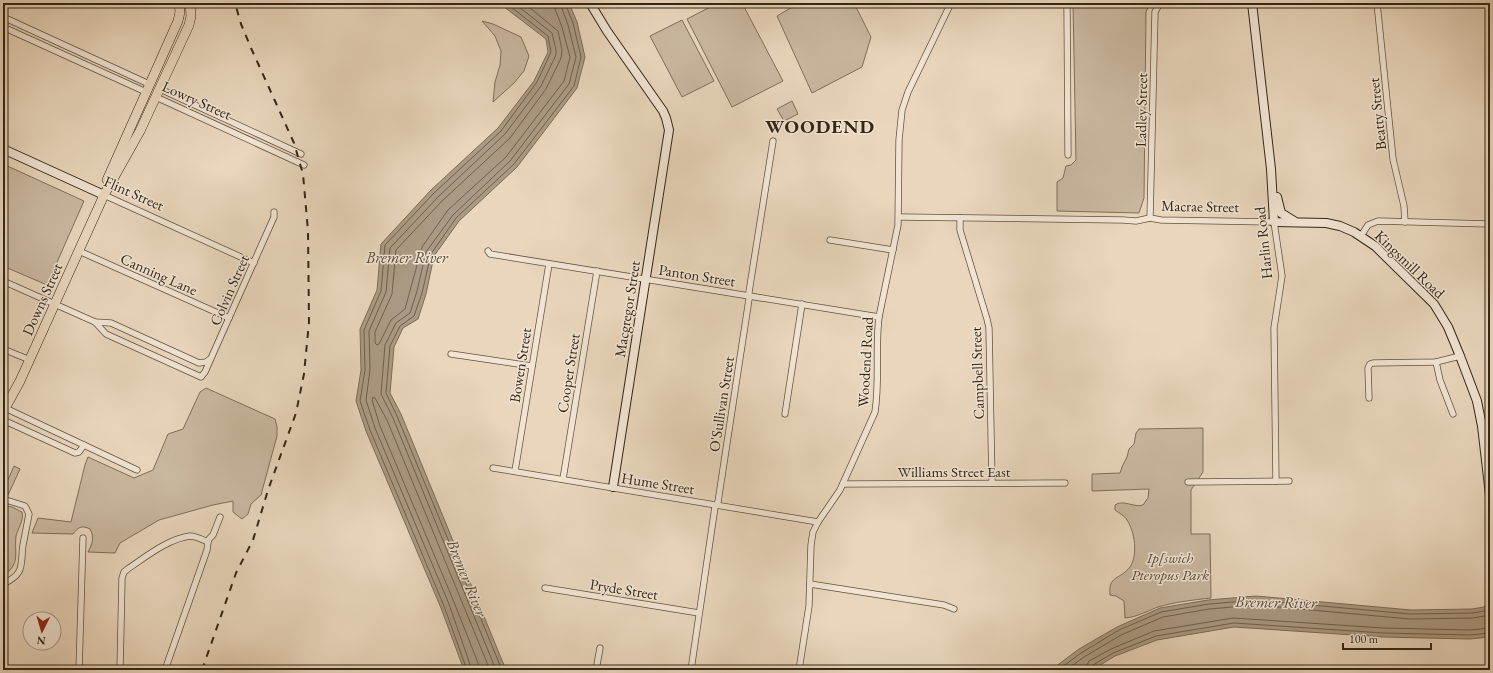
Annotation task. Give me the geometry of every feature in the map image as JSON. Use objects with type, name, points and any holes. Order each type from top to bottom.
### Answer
[{"type":"main road","name":"Downs Street","points":[[104,195],[108,178],[178,21],[180,12],[179,3]]},
{"type":"main road","name":"Downs Street","points":[[4,410],[30,360],[104,195],[131,149],[158,93],[189,25],[191,16],[190,3]]},
{"type":"main road","name":"Macgregor Street","points":[[590,3],[607,32],[663,111],[668,123],[669,134],[613,487]]},
{"type":"main road","name":"Harlin Road","points":[[1252,3],[1271,169],[1274,222]]},
{"type":"main road","name":"Lowry Street","points":[[147,88],[158,93]]},
{"type":"main road","name":"Flint Street","points":[[3,149],[104,195]]},
{"type":"main road","points":[[1271,169],[1280,210],[1286,217],[1298,222]]},
{"type":"main road","name":"Macrae Street","points":[[1274,222],[1320,222],[1333,224],[1346,228],[1362,236]]},
{"type":"main road","name":"Kingsmill Road","points":[[1362,236],[1375,246],[1434,304],[1448,327],[1486,426],[1490,495]]},
{"type":"street","name":"Woodend Road","points":[[799,670],[809,606],[811,545],[813,532],[843,484],[876,412],[877,330],[899,217],[902,110],[908,92],[951,3]]},
{"type":"street","points":[[1067,3],[1068,155]]},
{"type":"street","name":"Ladley Street","points":[[1150,218],[1155,12],[1160,3]]},
{"type":"street","name":"Beatty Street","points":[[1377,3],[1393,159],[1404,206],[1405,222]]},
{"type":"street","name":"Lowry Street","points":[[3,17],[82,53],[147,88]]},
{"type":"street","points":[[4,27],[9,20]]},
{"type":"street","name":"Lowry Street","points":[[4,27],[78,62],[147,88]]},
{"type":"street","points":[[54,51],[57,42]]},
{"type":"street","points":[[78,62],[82,53]]},
{"type":"street","name":"Lowry Street","points":[[158,93],[301,154]]},
{"type":"street","name":"Lowry Street","points":[[158,93],[304,164]]},
{"type":"street","name":"O'Sullivan Street","points":[[690,670],[773,141]]},
{"type":"street","name":"Flint Street","points":[[104,195],[254,264]]},
{"type":"street","name":"Colvin Street","points":[[95,322],[106,334],[201,377],[212,358],[254,264],[274,217],[274,212]]},
{"type":"street","name":"Macrae Street","points":[[899,217],[1136,221],[1150,218],[1161,220],[1274,222]]},
{"type":"street","name":"Campbell Street","points":[[960,218],[960,230],[989,328],[992,483]]},
{"type":"street","name":"Harlin Road","points":[[1274,222],[1282,276],[1274,328],[1276,481]]},
{"type":"street","points":[[1362,236],[1368,225],[1374,222],[1490,224]]},
{"type":"street","points":[[830,240],[893,250]]},
{"type":"street","name":"Canning Lane","points":[[79,251],[229,318]]},
{"type":"street","name":"Panton Street","points":[[488,251],[490,254],[549,264],[879,317]]},
{"type":"street","name":"Bowen Street","points":[[515,471],[549,264]]},
{"type":"street","name":"Cooper Street","points":[[563,479],[597,271]]},
{"type":"street","points":[[3,281],[95,322],[111,323],[199,363],[206,362],[212,358]]},
{"type":"street","points":[[785,414],[802,304]]},
{"type":"street","points":[[3,349],[30,360]]},
{"type":"street","points":[[451,354],[532,366]]},
{"type":"street","points":[[1369,398],[1368,368],[1370,364],[1436,362],[1460,356]]},
{"type":"street","points":[[1436,362],[1440,380],[1453,414]]},
{"type":"street","points":[[4,410],[137,470]]},
{"type":"street","points":[[3,420],[75,453],[80,452],[84,445]]},
{"type":"street","name":"Hume Street","points":[[493,468],[818,522]]},
{"type":"street","points":[[1188,482],[1288,481]]},
{"type":"street","name":"Williams Street East","points":[[843,484],[1065,483]]},
{"type":"street","points":[[3,499],[25,506],[30,514],[23,544],[20,569],[13,577],[3,584]]},
{"type":"street","points":[[165,670],[207,550],[209,539],[214,535],[220,517]]},
{"type":"street","points":[[120,670],[122,578],[124,572],[173,542],[190,536],[208,542]]},
{"type":"street","points":[[79,670],[83,538]]},
{"type":"street","points":[[810,584],[944,605],[954,609]]},
{"type":"street","name":"Pryde Street","points":[[545,588],[699,613]]},
{"type":"street","points":[[596,670],[600,648]]},
{"type":"green space","points":[[718,3],[742,3],[783,81],[732,107],[687,19]]},
{"type":"green space","points":[[799,3],[854,3],[871,37],[862,67],[812,93],[777,16]]},
{"type":"green space","points":[[1073,3],[1150,3],[1146,12],[1144,198],[1139,213],[1057,211],[1057,182],[1063,178],[1066,166],[1071,165],[1076,160]]},
{"type":"green space","points":[[682,20],[714,81],[682,97],[650,36]]},
{"type":"green space","points":[[482,21],[493,24],[521,37],[529,56],[524,71],[514,83],[493,102],[501,51],[495,36]]},
{"type":"green space","points":[[792,101],[798,114],[784,121],[777,109]]},
{"type":"green space","points":[[3,164],[84,201],[47,285],[3,266]]},
{"type":"green space","points":[[206,388],[275,419],[277,436],[261,495],[251,504],[248,514],[242,519],[233,512],[233,501],[213,505],[159,520],[120,543],[115,553],[88,552],[93,538],[90,529],[85,527],[78,528],[73,534],[32,533],[38,518],[71,522],[88,457],[134,478],[153,470],[168,434],[183,429],[200,392]]},
{"type":"green space","name":"Ip[swich Pteropus Park","points":[[1203,428],[1203,472],[1191,490],[1191,534],[1210,534],[1211,598],[1164,605],[1138,615],[1125,618],[1124,601],[1116,596],[1110,595],[1110,589],[1113,581],[1130,567],[1135,550],[1134,537],[1130,525],[1125,517],[1115,510],[1115,505],[1118,503],[1125,503],[1140,506],[1143,505],[1148,498],[1149,489],[1092,491],[1092,474],[1120,473],[1129,449],[1134,444],[1136,433],[1139,429]]},
{"type":"green space","points":[[14,466],[20,469],[8,495],[3,495],[3,481],[7,482]]},
{"type":"green space","points":[[3,505],[12,507],[22,512],[22,521],[16,536],[16,558],[12,567],[3,576]]},
{"type":"water","name":"Bremer River","points":[[499,3],[569,3],[577,22],[585,57],[577,88],[517,167],[459,221],[434,256],[426,294],[418,319],[403,328],[394,347],[390,393],[401,414],[506,670],[464,670],[441,608],[366,431],[356,401],[361,370],[360,329],[377,290],[381,244],[431,190],[498,128],[534,81],[548,52],[546,39]]},
{"type":"water","name":"Bremer River","points":[[1256,596],[1411,610],[1472,609],[1490,606],[1490,637],[1470,639],[1383,637],[1234,627],[1157,640],[1115,656],[1092,670],[1051,670],[1079,649],[1117,627],[1160,608],[1208,600]]},
{"type":"railway","points":[[202,670],[236,573],[253,540],[268,490],[296,413],[304,374],[309,322],[308,231],[303,174],[294,143],[251,48],[241,24],[235,3]]},
{"type":"district","name":"WOODEND","points":[[820,126]]}]
